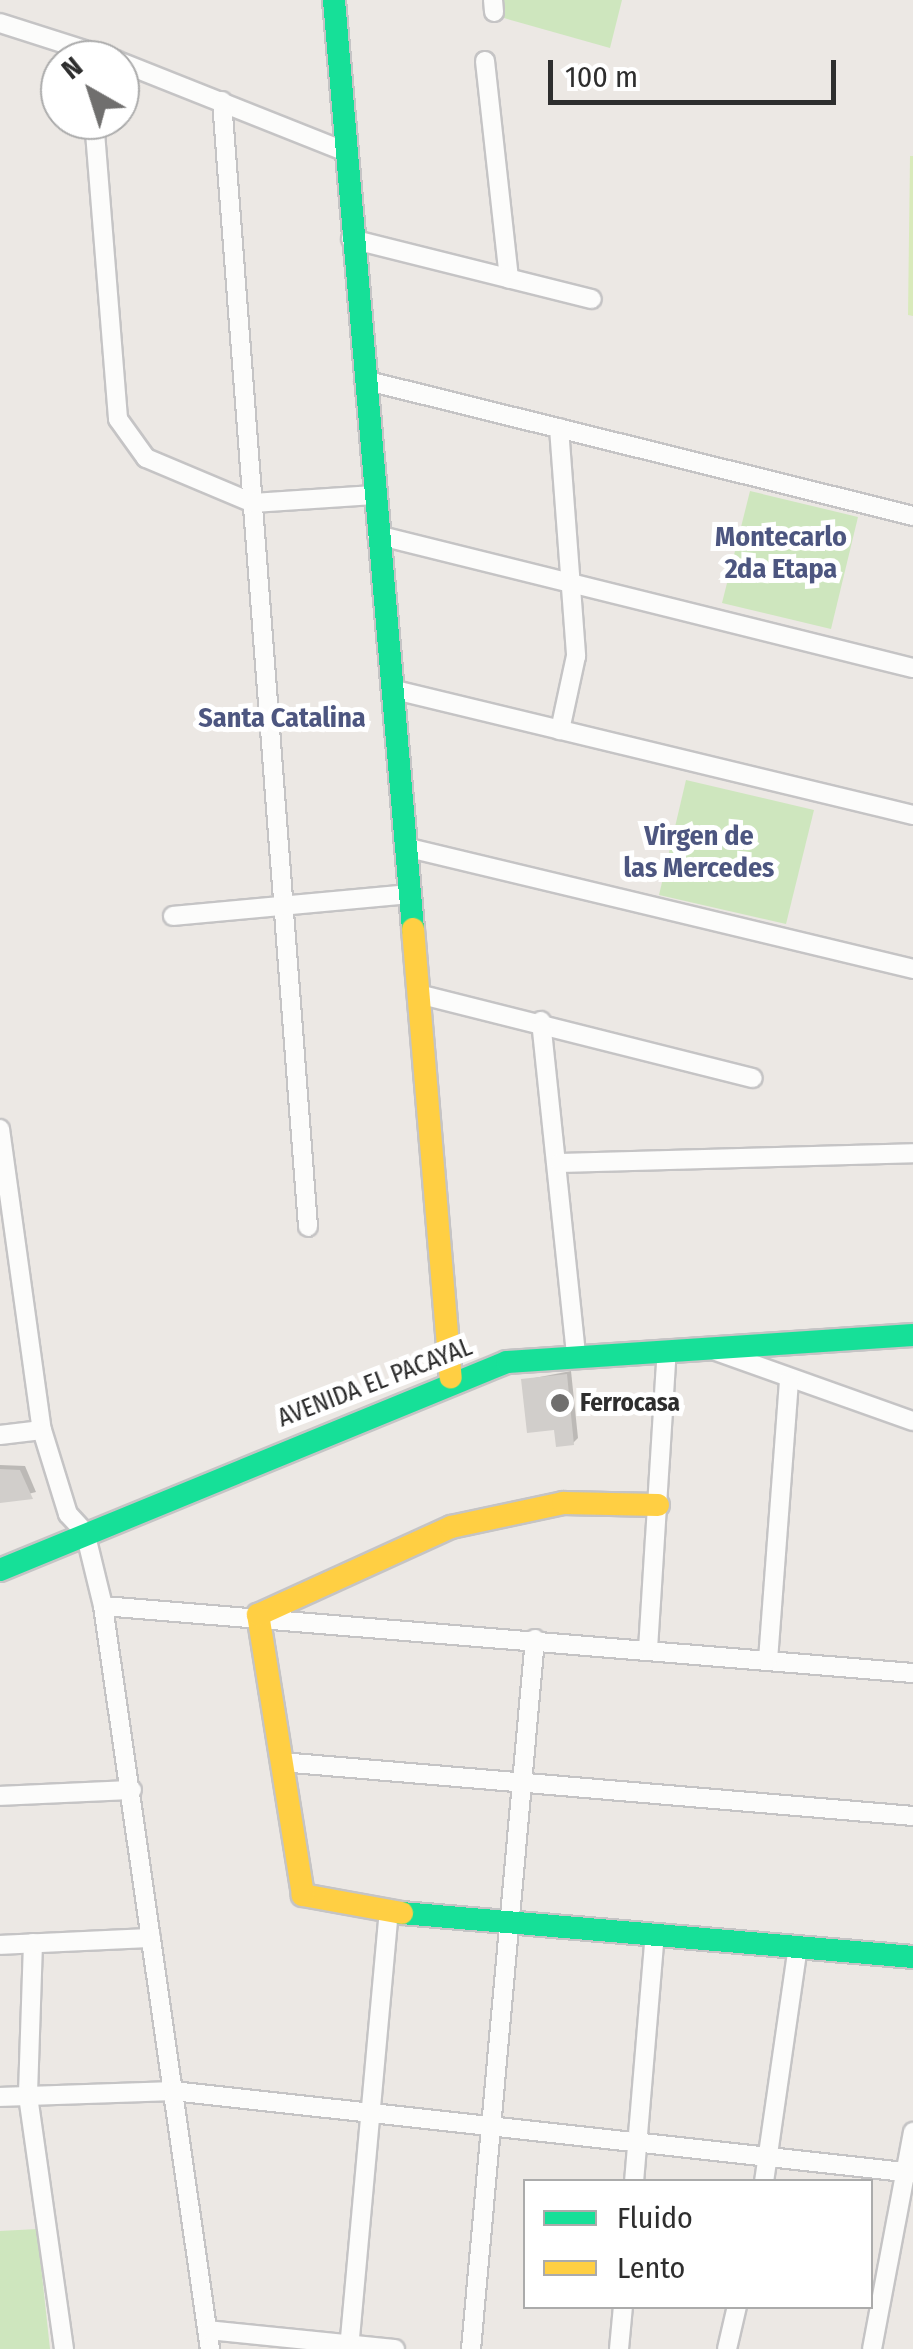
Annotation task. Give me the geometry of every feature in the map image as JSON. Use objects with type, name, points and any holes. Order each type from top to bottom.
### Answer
[{"type":"street","points":[[334,0],[451,1377]]},
{"type":"street","points":[[0,23],[47,40]]},
{"type":"street","points":[[485,61],[509,278]]},
{"type":"street","points":[[140,69],[344,151]]},
{"type":"street","points":[[222,101],[308,1227]]},
{"type":"street","points":[[96,140],[118,420],[146,458],[253,503],[374,494]]},
{"type":"street","points":[[352,239],[592,300]]},
{"type":"street","points":[[364,380],[913,516]]},
{"type":"street","points":[[559,428],[576,656],[560,730]]},
{"type":"street","points":[[378,535],[913,668]]},
{"type":"street","points":[[391,689],[913,815]]},
{"type":"street","points":[[405,847],[913,969]]},
{"type":"street","points":[[173,916],[409,894]]},
{"type":"street","points":[[418,994],[542,1021],[753,1078]]},
{"type":"street","points":[[542,1021],[560,1163],[576,1355]]},
{"type":"street","points":[[0,1129],[42,1430],[68,1514],[85,1532],[103,1606],[210,2349]]},
{"type":"street","points":[[560,1163],[913,1154]]},
{"type":"street","points":[[0,1228],[15,1248]]},
{"type":"street","name":"AVENIDA EL PACAYAL","points":[[0,1570],[451,1377],[576,1355],[913,1335]]},
{"type":"street","points":[[712,1349],[788,1380],[913,1421]]},
{"type":"street","points":[[648,1649],[667,1351]]},
{"type":"street","points":[[768,1660],[788,1380]]},
{"type":"street","points":[[0,1435],[42,1430]]},
{"type":"street","points":[[258,1615],[450,1527],[562,1503],[658,1505]]},
{"type":"street","points":[[103,1606],[258,1615],[913,1672]]},
{"type":"street","points":[[258,1615],[302,1895],[389,1912],[913,1957]]},
{"type":"street","points":[[470,2349],[534,1639]]},
{"type":"street","points":[[281,1762],[913,1816]]},
{"type":"street","points":[[0,1796],[132,1790]]},
{"type":"street","points":[[349,2347],[366,2111],[389,1912]]},
{"type":"street","points":[[634,2179],[655,1934]]},
{"type":"street","points":[[0,1945],[152,1938]]},
{"type":"street","points":[[33,1943],[28,2096],[64,2349]]},
{"type":"street","points":[[765,2179],[798,1945]]},
{"type":"street","points":[[0,2097],[173,2091],[911,2173]]},
{"type":"street","points":[[872,2349],[911,2173],[913,2132]]},
{"type":"street","points":[[619,2349],[623,2309]]},
{"type":"street","points":[[728,2349],[736,2309]]},
{"type":"street","points":[[208,2330],[395,2349]]},
{"type":"green space","points":[[503,0],[622,0],[610,48],[504,18]]},
{"type":"green space","points":[[913,156],[913,316],[908,315]]},
{"type":"green space","points":[[750,491],[858,517],[831,629],[722,603]]},
{"type":"green space","points":[[686,780],[814,810],[786,924],[659,895]]},
{"type":"green space","points":[[37,2229],[50,2349],[0,2349],[0,2231]]},
{"type":"building","points":[[567,1374],[574,1445],[556,1447],[554,1430],[527,1433],[521,1379]]},
{"type":"building","points":[[0,1469],[20,1470],[33,1499],[0,1503]]},
{"type":"traffic: fast","points":[[334,0],[413,929]]},
{"type":"traffic: fast","points":[[0,1570],[507,1362],[913,1335]]},
{"type":"traffic: fast","points":[[402,1913],[913,1957]]},
{"type":"traffic: slow","points":[[413,929],[451,1377]]},
{"type":"traffic: slow","points":[[402,1913],[303,1895],[258,1615],[451,1527],[563,1503],[658,1505]]},
{"type":"place","name":"Ferrocasa","points":[[560,1403]]},
{"type":"district","name":"Montecarlo 2da Etapa","points":[[781,553]]},
{"type":"district","name":"Santa Catalina","points":[[282,718]]},
{"type":"district","name":"Virgen de las Mercedes","points":[[699,852]]}]
